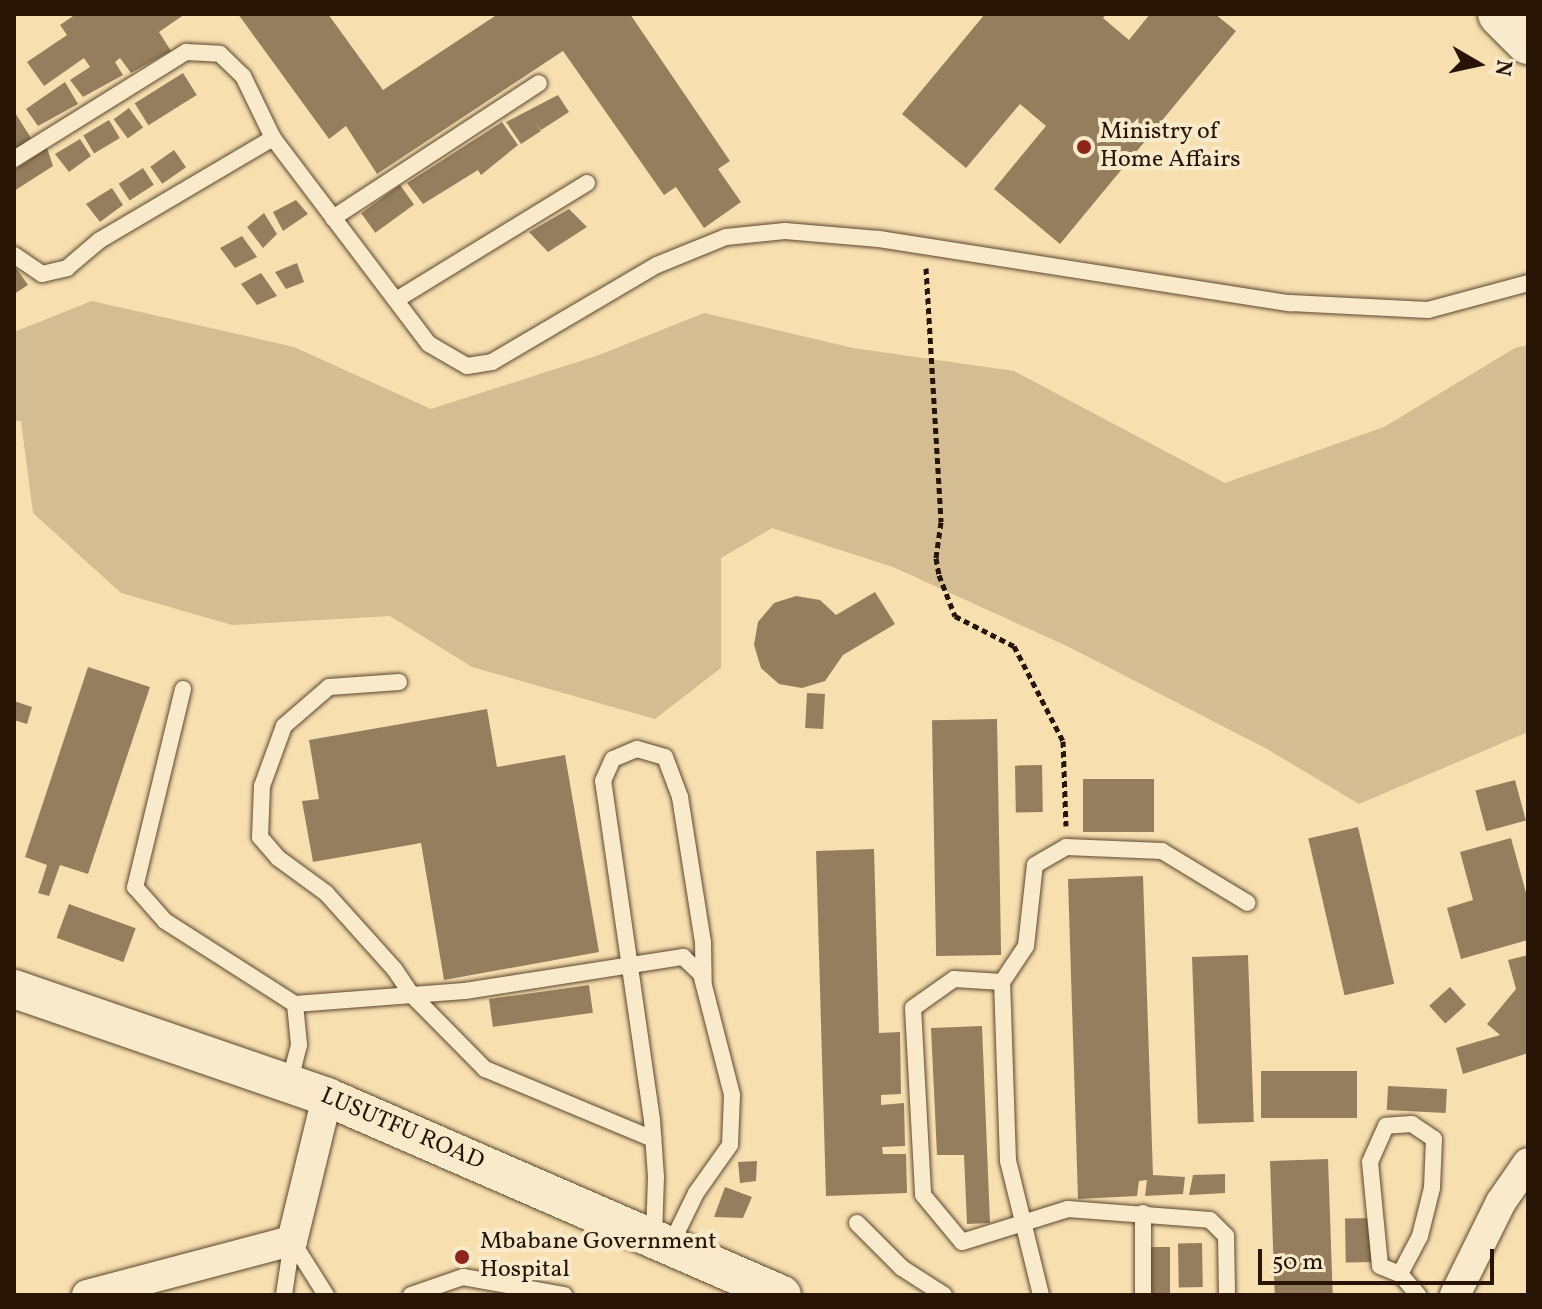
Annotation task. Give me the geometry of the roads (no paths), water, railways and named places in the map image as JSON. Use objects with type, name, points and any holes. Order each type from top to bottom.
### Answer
[{"type":"main road","points":[[1500,14],[1528,42]]},
{"type":"street","name":"LUSUTFU ROAD","points":[[17,994],[327,1097],[662,1240],[782,1295]]},
{"type":"street","points":[[87,1295],[292,1241],[327,1097]]},
{"type":"street","points":[[1455,1295],[1501,1202],[1528,1163]]},
{"type":"lane","points":[[14,159],[186,52],[220,54],[243,76],[273,138],[429,344],[467,366],[492,362],[657,265],[726,237],[785,231],[879,239],[1290,303],[1428,310],[1528,283]]},
{"type":"lane","points":[[333,218],[539,83]]},
{"type":"lane","points":[[14,255],[42,274],[67,268],[100,240],[273,138]]},
{"type":"lane","points":[[396,300],[587,183]]},
{"type":"lane","points":[[399,682],[329,687],[284,726],[262,786],[260,837],[278,858],[326,893],[395,970],[412,995],[485,1069],[653,1139]]},
{"type":"lane","points":[[183,689],[135,887],[165,921],[295,1004],[465,991],[683,957],[701,974],[732,1095],[730,1145],[662,1240]]},
{"type":"lane","points":[[662,1240],[653,1139],[631,966],[603,781],[613,759],[637,749],[665,757],[680,797],[703,943],[704,982]]},
{"type":"lane","points":[[1041,1295],[1008,1161],[1002,982],[1026,946],[1035,865],[1066,847],[1162,851],[1248,903]]},
{"type":"lane","points":[[1002,982],[954,979],[913,1008],[923,1195],[962,1242],[1068,1209],[1210,1220],[1226,1236],[1227,1295]]},
{"type":"lane","points":[[289,1084],[299,1045],[295,1004]]},
{"type":"lane","points":[[1400,1274],[1420,1236],[1432,1188],[1434,1139],[1412,1124],[1386,1126],[1370,1162],[1380,1266],[1400,1274],[1418,1295]]},
{"type":"lane","points":[[1143,1213],[1143,1295]]},
{"type":"lane","points":[[857,1223],[902,1268],[944,1295]]},
{"type":"lane","points":[[284,1295],[292,1241]]},
{"type":"lane","points":[[292,1241],[326,1295]]},
{"type":"lane","points":[[411,1295],[463,1277],[564,1295]]},
{"type":"place","name":"Ministry of Home Affairs","points":[[1084,147]]},
{"type":"place","name":"Mbabane Government Hospital","points":[[462,1257]]}]
